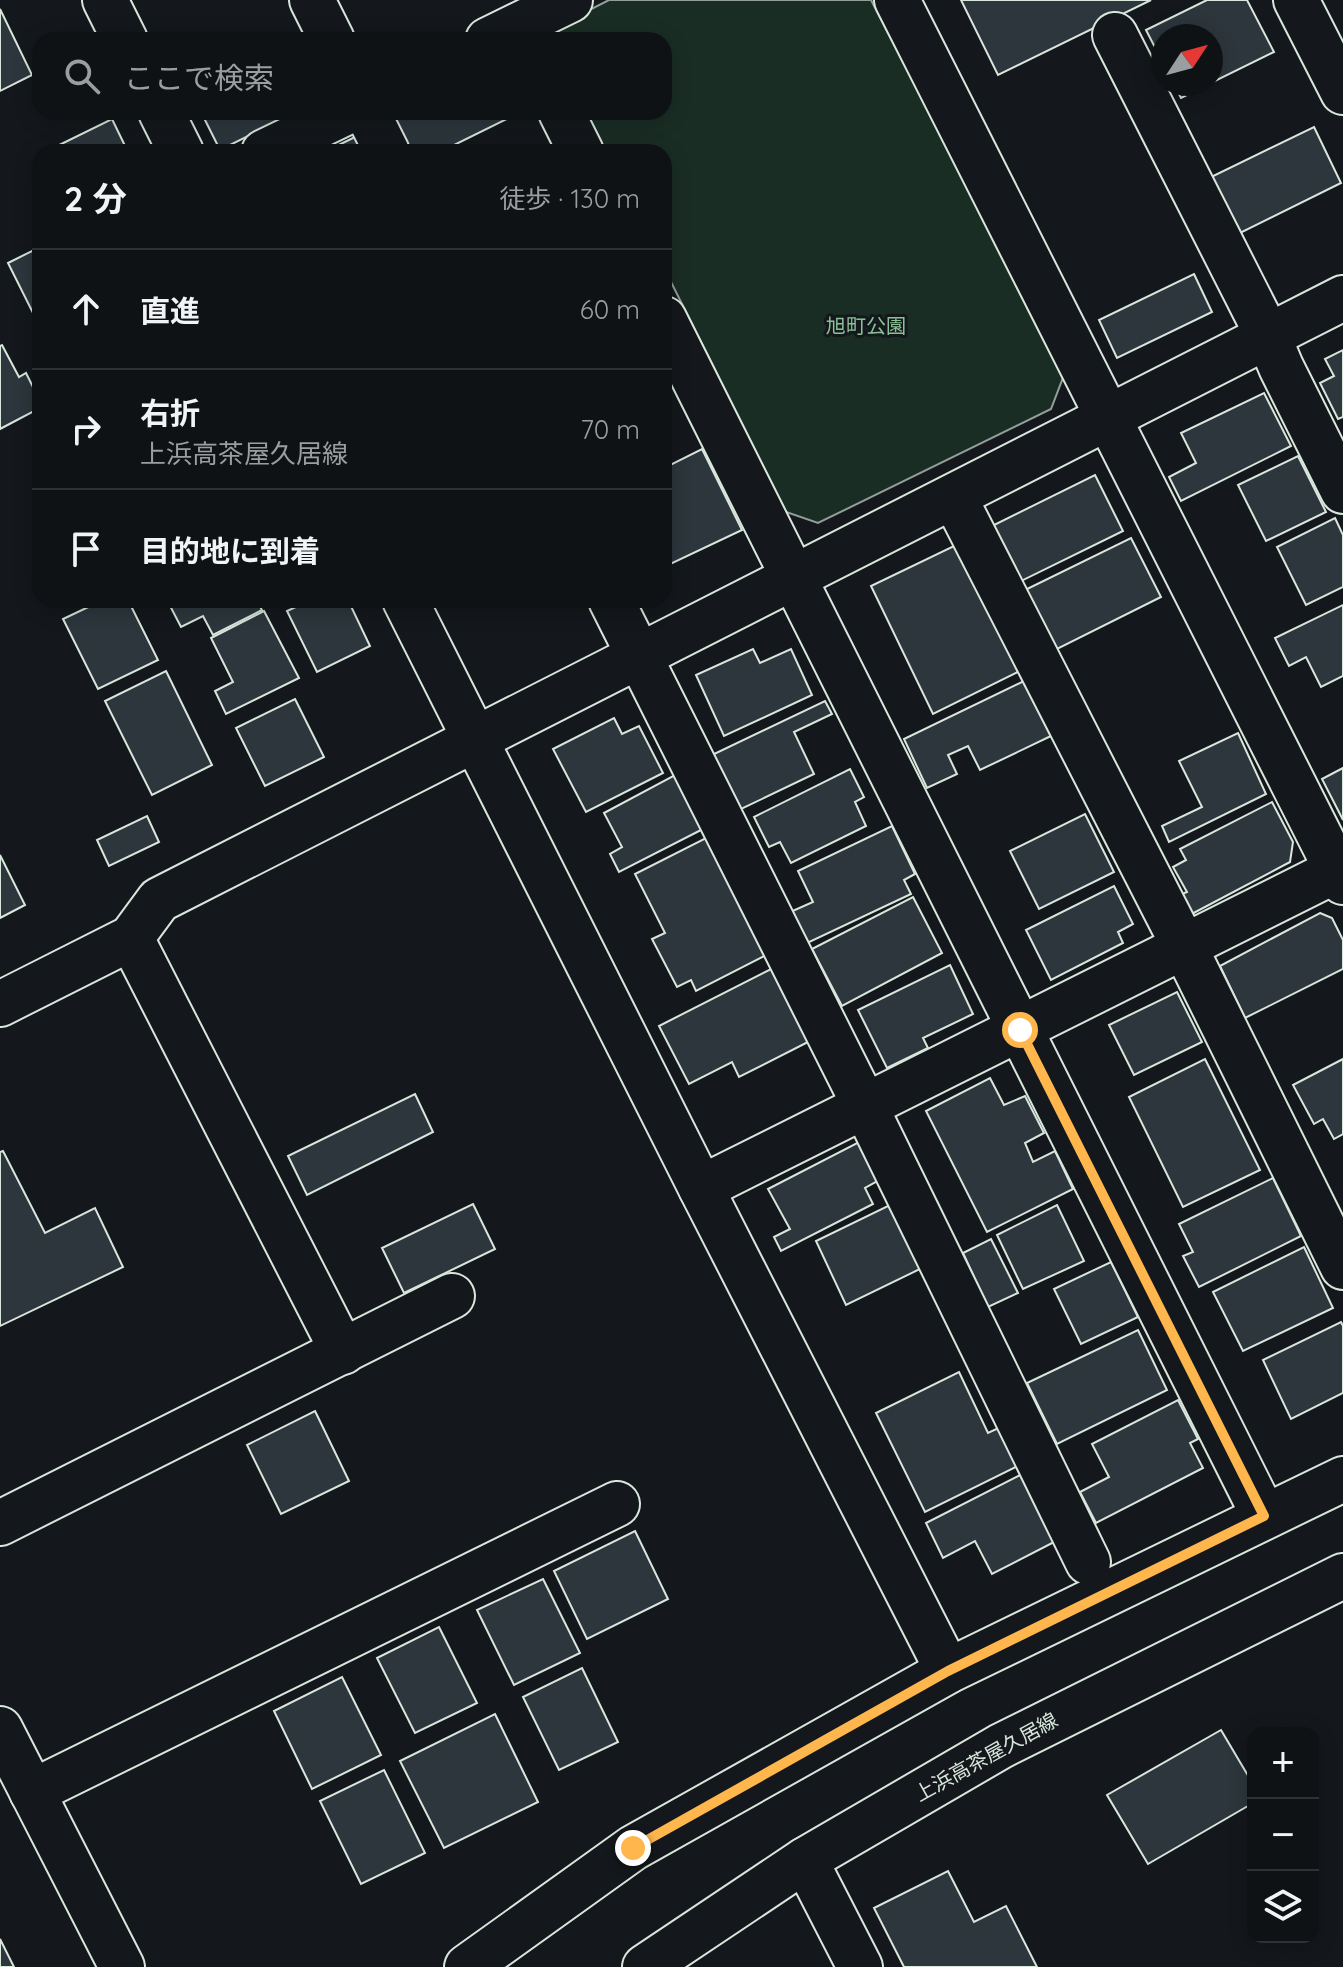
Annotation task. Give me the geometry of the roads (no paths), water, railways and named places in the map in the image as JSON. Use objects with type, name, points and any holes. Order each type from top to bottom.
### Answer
[{"type":"street","points":[[105,0],[121,32]]},
{"type":"street","points":[[312,0],[328,32]]},
{"type":"street","points":[[509,26],[570,0]]},
{"type":"street","points":[[701,1188],[1184,946],[1341,873],[897,0]]},
{"type":"street","points":[[1296,0],[1343,92]]},
{"type":"street","points":[[1115,35],[1343,491]]},
{"type":"street","points":[[165,120],[177,144]]},
{"type":"street","points":[[281,144],[330,120]]},
{"type":"street","points":[[371,120],[383,144]]},
{"type":"street","points":[[565,120],[577,144]]},
{"type":"street","points":[[0,1004],[131,938],[159,900],[1343,298]]},
{"type":"street","points":[[672,335],[1264,1516]]},
{"type":"street","points":[[954,497],[1184,946],[1343,1267]]},
{"type":"street","points":[[409,608],[948,1671]]},
{"type":"street","points":[[615,608],[865,1106],[1088,1562]]},
{"type":"street","points":[[131,938],[343,1352]]},
{"type":"street","points":[[0,1523],[452,1296]]},
{"type":"street","points":[[467,1967],[633,1848],[948,1671],[1343,1479]]},
{"type":"street","points":[[32,1792],[617,1504]]},
{"type":"street","name":"上浜高茶屋久居線","points":[[645,1967],[805,1860],[1001,1746],[1343,1576]]},
{"type":"street","points":[[0,1729],[122,1967]]},
{"type":"street","points":[[805,1860],[860,1967]]},
{"type":"park label","name":"旭町公園","points":[[866,326]]}]
